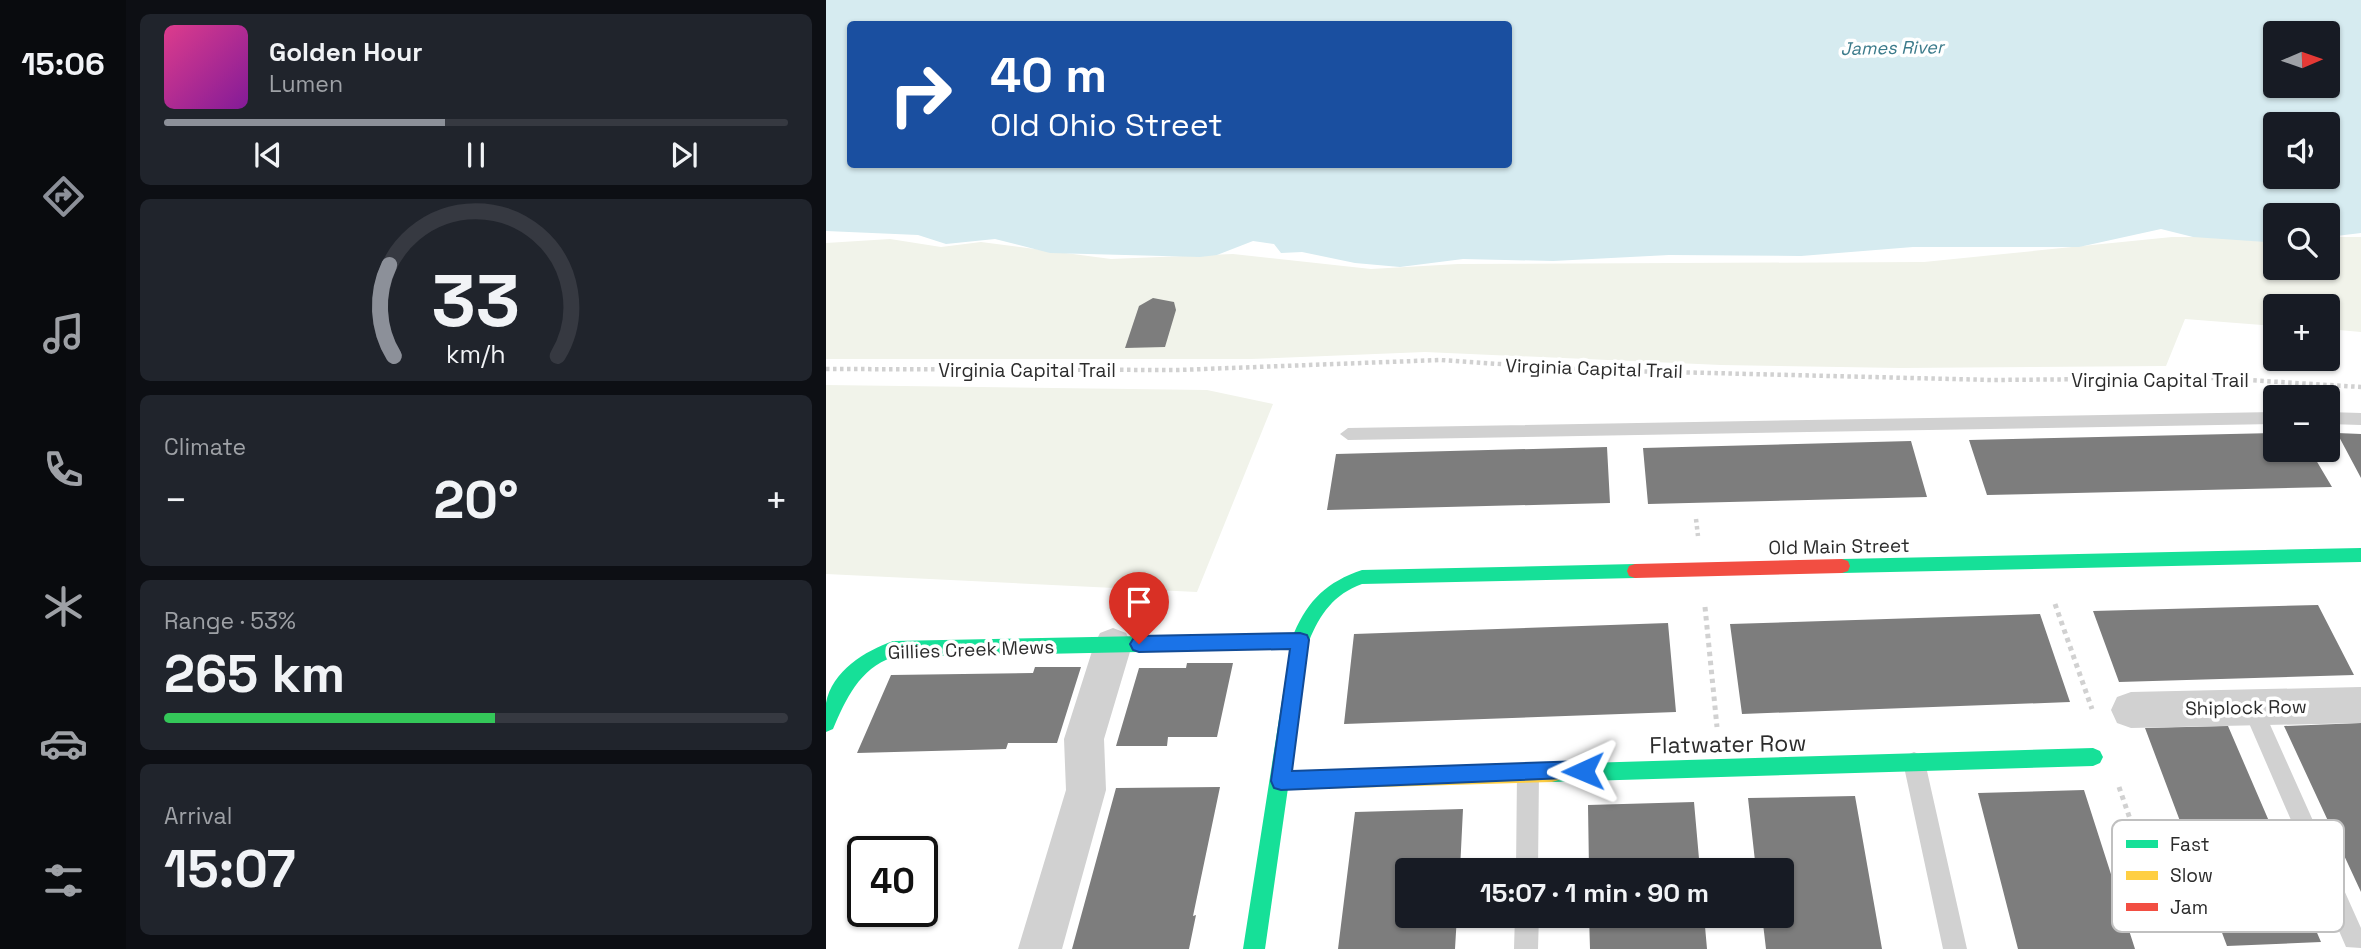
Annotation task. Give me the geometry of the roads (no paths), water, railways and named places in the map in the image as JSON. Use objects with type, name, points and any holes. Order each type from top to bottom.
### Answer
[{"type":"street","name":"Old Main Street","points":[[1300,640],[1315,605],[1323,594],[1334,586],[1370,577],[2361,555]]},
{"type":"street","name":"Gillies Creek Mews","points":[[826,723],[853,668],[877,652],[901,648],[1300,640]]},
{"type":"street","points":[[1254,949],[1300,640]]},
{"type":"street","points":[[1040,949],[1086,790],[1084,739],[1112,645]]},
{"type":"street","name":"Shiplock Row","points":[[2131,710],[2361,705]]},
{"type":"street","name":"Flatwater Row","points":[[1281,781],[2093,757]]},
{"type":"lane","points":[[1348,434],[2263,418]]},
{"type":"lane","points":[[2340,418],[2361,419]]},
{"type":"lane","points":[[2252,707],[2302,820]]},
{"type":"lane","points":[[1914,762],[1955,949]]},
{"type":"lane","points":[[1527,858],[1528,772]]},
{"type":"lane","points":[[2344,916],[2354,939]]},
{"type":"lane","points":[[1526,949],[1527,928]]},
{"type":"water","name":"James River","points":[[826,0],[2361,0],[2361,233],[2340,236],[2340,203],[2263,203],[2263,242],[2193,237],[2161,229],[2079,247],[1913,247],[1801,256],[1669,255],[1553,261],[1463,259],[1400,267],[1355,263],[1302,252],[1281,253],[1274,244],[1253,241],[1217,255],[1200,257],[1050,253],[995,239],[946,244],[918,235],[826,231]]}]
